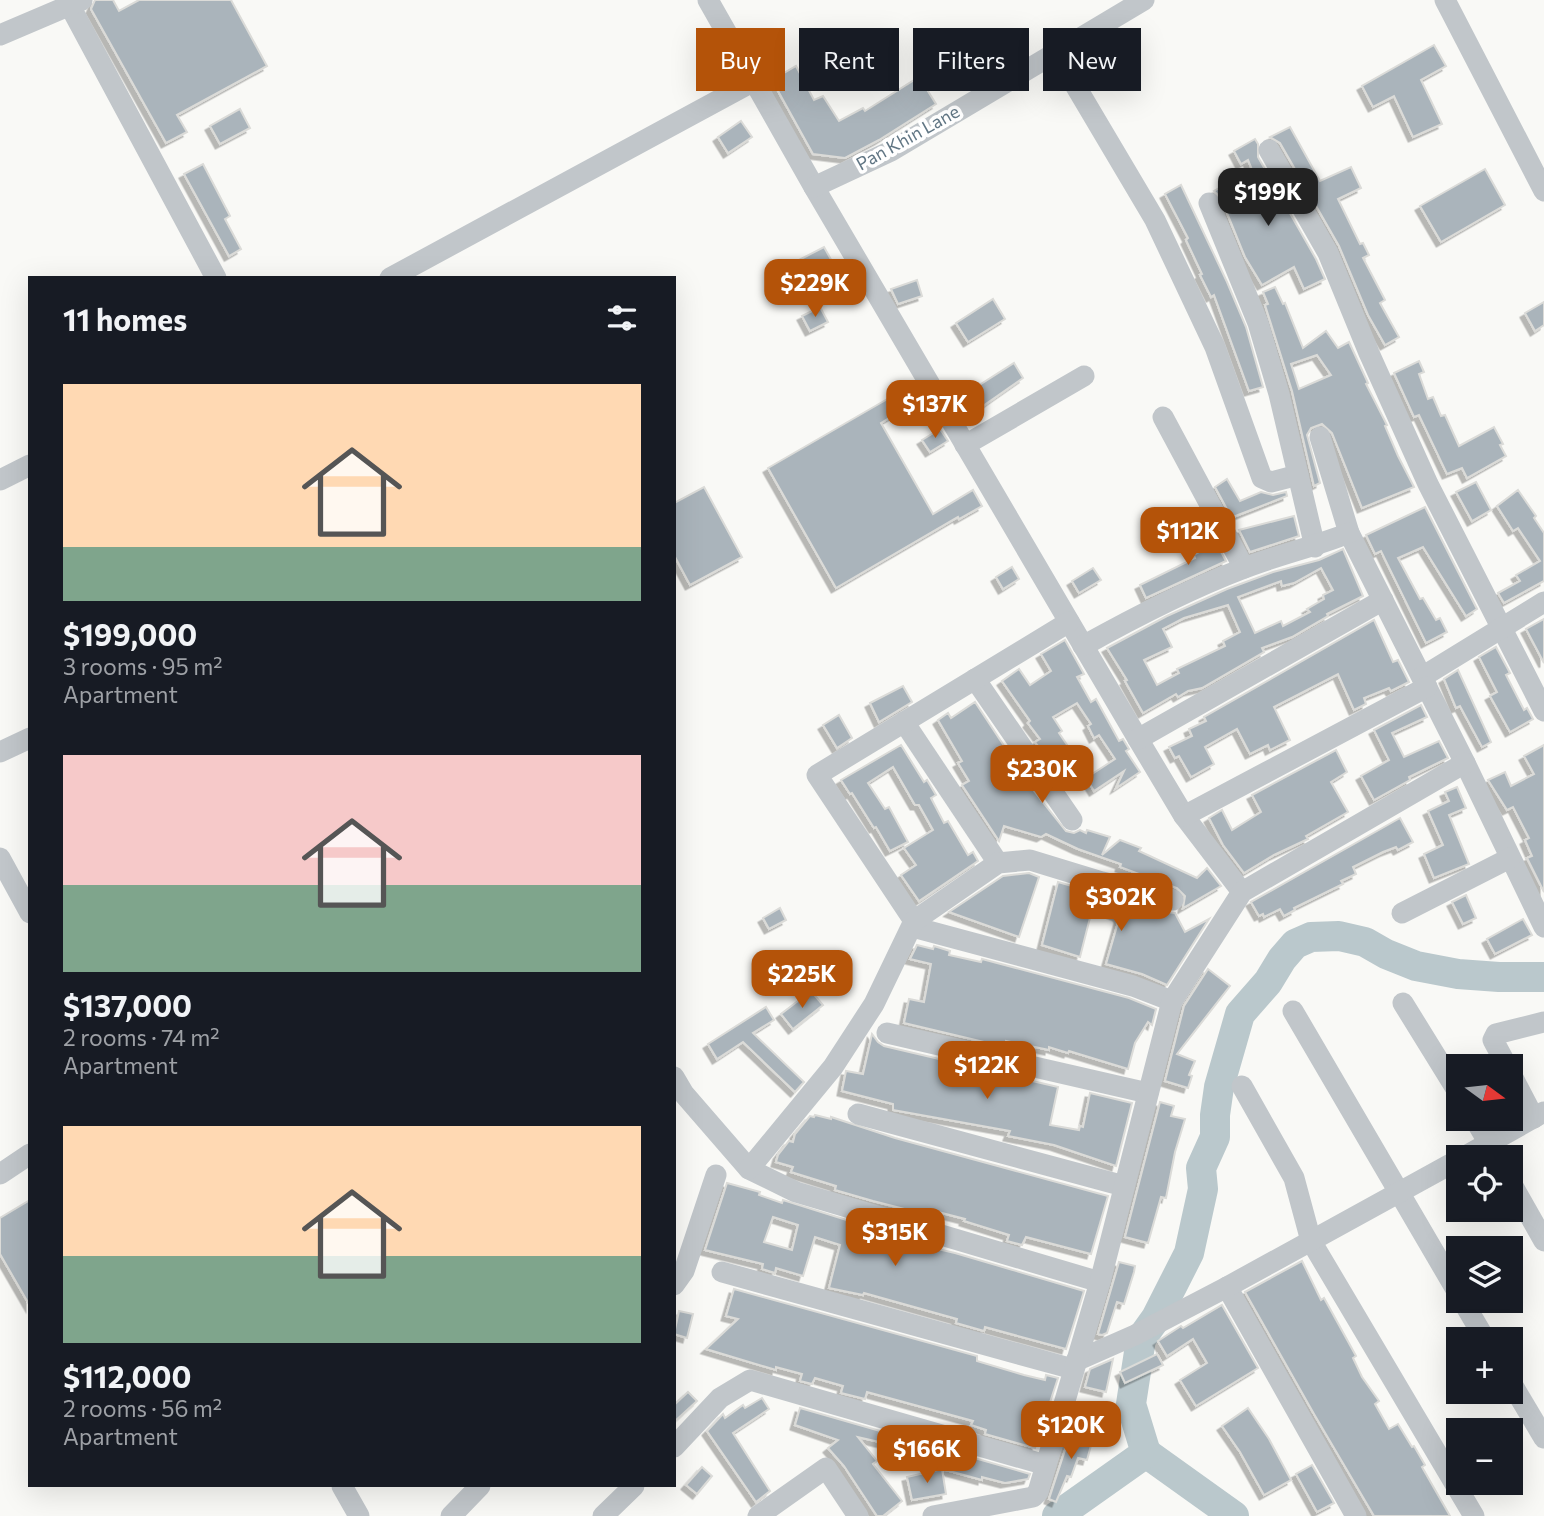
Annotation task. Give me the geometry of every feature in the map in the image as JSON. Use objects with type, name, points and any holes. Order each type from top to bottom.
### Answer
[{"type":"street","points":[[708,0],[724,28]]},
{"type":"street","name":"Pan Khin Lane","points":[[1098,28],[1144,0]]},
{"type":"street","points":[[1445,0],[1544,191]]},
{"type":"street","points":[[0,35],[76,3],[215,276]]},
{"type":"street","name":"Pan Khin Lane","points":[[814,187],[891,151],[1043,61]]},
{"type":"street","points":[[394,276],[736,91]]},
{"type":"street","points":[[760,91],[1184,816],[1242,892]]},
{"type":"street","points":[[1079,91],[1155,220],[1215,348],[1262,478],[1271,482],[1298,475]]},
{"type":"street","points":[[1269,150],[1328,253],[1369,353],[1428,484],[1544,711]]},
{"type":"street","points":[[1209,203],[1258,323],[1279,394],[1315,547]]},
{"type":"street","points":[[965,445],[1084,376]]},
{"type":"street","points":[[1163,418],[1244,568]]},
{"type":"street","points":[[1320,437],[1349,533],[1544,927]]},
{"type":"street","points":[[0,480],[28,466]]},
{"type":"street","points":[[1083,646],[1155,606],[1244,568],[1315,547],[1349,533]]},
{"type":"street","points":[[1138,739],[1383,600]]},
{"type":"street","points":[[1184,816],[1424,682],[1544,602]]},
{"type":"street","points":[[1069,622],[817,775],[913,924],[1133,986],[1172,1001]]},
{"type":"street","points":[[975,679],[1072,820]]},
{"type":"street","points":[[904,722],[998,863]]},
{"type":"street","points":[[0,752],[28,739]]},
{"type":"street","points":[[933,1516],[1033,1497],[1038,1492],[1100,1282],[1172,1001],[1242,892],[1465,763]]},
{"type":"street","points":[[0,858],[28,909]]},
{"type":"street","points":[[1402,913],[1510,858]]},
{"type":"street","points":[[749,1169],[833,1067],[874,1004],[913,924],[998,863],[1030,860],[1173,900]]},
{"type":"street","points":[[1403,1003],[1446,1073]]},
{"type":"street","points":[[1293,1011],[1446,1273]]},
{"type":"street","points":[[1501,1054],[1493,1040],[1496,1034],[1544,1023]]},
{"type":"street","points":[[887,1033],[1148,1093]]},
{"type":"street","points":[[676,1080],[684,1094],[749,1169],[796,1192],[1100,1282]]},
{"type":"street","points":[[1242,1086],[1294,1178],[1311,1241],[1474,1516]]},
{"type":"street","points":[[1500,1145],[1539,1115],[1523,1091]]},
{"type":"street","points":[[858,1114],[1124,1186]]},
{"type":"street","points":[[0,1174],[28,1155]]},
{"type":"street","points":[[722,1272],[1074,1365],[1227,1287],[1446,1167]]},
{"type":"street","points":[[676,1282],[684,1270],[716,1175]]},
{"type":"street","points":[[1523,1204],[1544,1241]]},
{"type":"street","points":[[1227,1287],[1356,1516]]},
{"type":"street","points":[[676,1445],[720,1398],[750,1380],[1046,1465]]},
{"type":"street","points":[[1523,1403],[1544,1438]]},
{"type":"street","points":[[758,1516],[826,1468],[858,1516]]},
{"type":"street","points":[[343,1487],[359,1516]]},
{"type":"street","points":[[451,1516],[479,1487]]},
{"type":"street","points":[[603,1516],[633,1487]]},
{"type":"building","points":[[95,0],[113,0],[119,11],[139,0],[231,0],[267,66],[177,115],[187,132],[166,143],[91,9]]},
{"type":"building","points":[[1434,45],[1446,66],[1421,80],[1442,124],[1413,137],[1394,96],[1373,107],[1362,86]]},
{"type":"building","points":[[796,66],[799,72],[799,91],[809,91],[814,100],[823,96],[839,121],[863,108],[865,111],[913,81],[913,91],[928,91],[936,104],[845,158],[813,154],[778,91],[785,91],[785,72]]},
{"type":"building","points":[[240,109],[250,128],[220,144],[210,126]]},
{"type":"building","points":[[741,121],[752,137],[728,153],[718,137]]},
{"type":"building","points":[[1290,127],[1320,181],[1351,167],[1361,188],[1338,199],[1360,244],[1363,243],[1369,255],[1363,258],[1385,300],[1380,303],[1399,337],[1385,345],[1368,315],[1339,246],[1280,143],[1270,137]]},
{"type":"building","points":[[1255,139],[1258,144],[1258,157],[1325,279],[1304,289],[1294,267],[1262,285],[1245,257],[1221,198],[1214,191],[1228,183],[1238,200],[1260,189],[1248,160],[1241,164],[1234,151]]},
{"type":"building","points":[[203,164],[230,216],[225,219],[241,249],[229,256],[184,174]]},
{"type":"building","points":[[1485,169],[1505,205],[1441,242],[1420,206]]},
{"type":"building","points":[[1181,185],[1246,327],[1263,387],[1249,391],[1214,295],[1211,297],[1200,275],[1202,274],[1186,240],[1188,238],[1165,194]]},
{"type":"building","points":[[824,247],[833,263],[808,276],[799,260]]},
{"type":"building","points":[[917,280],[922,296],[898,304],[891,289]]},
{"type":"building","points":[[1275,287],[1283,304],[1285,303],[1303,348],[1326,331],[1338,348],[1349,342],[1414,487],[1362,508],[1332,433],[1322,424],[1311,428],[1307,435],[1320,483],[1314,486],[1292,391],[1263,292]],"holes":[[[1317,355],[1331,375],[1299,389],[1291,364]]]},
{"type":"building","points":[[993,299],[1005,319],[968,342],[956,323]]},
{"type":"building","points":[[1544,302],[1544,325],[1535,331],[1525,313]]},
{"type":"building","points":[[820,307],[828,322],[810,331],[802,316]]},
{"type":"building","points":[[1419,361],[1424,372],[1419,374],[1428,399],[1433,397],[1441,416],[1445,415],[1459,446],[1494,427],[1506,456],[1467,478],[1462,468],[1447,474],[1419,415],[1414,417],[1394,373]]},
{"type":"building","points":[[1014,363],[1023,378],[970,415],[959,398]]},
{"type":"building","points":[[903,390],[912,404],[881,423],[933,514],[973,490],[982,506],[959,519],[958,517],[836,588],[768,468]]},
{"type":"building","points":[[940,429],[948,441],[930,452],[922,440]]},
{"type":"building","points":[[1227,479],[1240,501],[1261,492],[1273,495],[1286,492],[1287,496],[1233,517],[1234,522],[1215,487]]},
{"type":"building","points":[[1476,482],[1491,510],[1472,521],[1456,492]]},
{"type":"building","points":[[704,487],[742,557],[690,585],[676,559],[676,502]]},
{"type":"building","points":[[1518,490],[1544,533],[1544,581],[1504,603],[1498,593],[1520,581],[1516,575],[1540,561],[1518,528],[1513,531],[1497,506]]},
{"type":"building","points":[[1425,507],[1477,609],[1466,616],[1423,547],[1398,558],[1420,599],[1423,598],[1436,620],[1440,618],[1447,632],[1426,643],[1381,551],[1375,554],[1366,535]]},
{"type":"building","points":[[1294,516],[1299,536],[1250,552],[1239,530]]},
{"type":"building","points":[[1206,524],[1226,561],[1146,598],[1140,585],[1195,558],[1194,555],[1208,547],[1198,528]]},
{"type":"building","points":[[1343,549],[1363,596],[1327,614],[1328,616],[1292,637],[1262,648],[1264,652],[1202,688],[1188,691],[1178,697],[1176,694],[1143,713],[1107,648],[1167,616],[1227,589],[1273,572],[1319,560]],"holes":[[[1321,568],[1333,590],[1323,595],[1324,599],[1307,609],[1310,612],[1283,626],[1281,621],[1255,633],[1238,597],[1281,581],[1282,586],[1294,583]],[[1228,605],[1240,632],[1223,641],[1225,646],[1177,669],[1179,673],[1157,685],[1144,660],[1172,647],[1163,629],[1184,618]]]},
{"type":"building","points":[[1012,567],[1019,579],[1003,589],[996,577]]},
{"type":"building","points":[[1093,568],[1101,580],[1079,593],[1072,581]]},
{"type":"building","points":[[1544,619],[1544,663],[1526,629]]},
{"type":"building","points":[[1374,620],[1393,662],[1398,660],[1409,682],[1391,691],[1389,688],[1364,698],[1366,704],[1354,710],[1338,674],[1274,707],[1290,740],[1270,750],[1268,745],[1250,754],[1237,729],[1205,747],[1214,764],[1191,777],[1179,756],[1175,758],[1169,747],[1192,736],[1189,729],[1206,721],[1204,717]]},
{"type":"building","points":[[1065,640],[1084,674],[1077,677],[1091,702],[1096,699],[1119,741],[1123,739],[1129,749],[1126,751],[1140,772],[1116,788],[1124,771],[1094,791],[1086,778],[1115,759],[1099,735],[1094,738],[1088,726],[1091,724],[1077,703],[1053,717],[1062,731],[1059,733],[1076,758],[1061,769],[1049,751],[1045,755],[1035,742],[1040,739],[1002,681],[1019,669],[1030,685],[1051,671],[1041,654]]},
{"type":"building","points":[[1496,647],[1510,673],[1506,675],[1524,710],[1527,708],[1533,719],[1510,732],[1490,696],[1497,692],[1479,657]]},
{"type":"building","points":[[1458,670],[1491,742],[1482,747],[1460,706],[1456,708],[1444,679]]},
{"type":"building","points":[[903,686],[912,702],[879,722],[870,703]]},
{"type":"building","points":[[975,702],[1034,791],[1066,831],[1074,833],[1080,830],[1086,833],[1087,830],[1110,837],[1102,855],[1120,840],[1141,848],[1139,851],[1197,878],[1207,868],[1221,886],[1183,908],[1185,896],[1177,888],[1120,867],[1121,864],[1046,834],[1041,837],[1004,826],[999,841],[962,785],[969,781],[958,763],[962,761],[938,720],[948,713],[951,718]]},
{"type":"building","points":[[1421,705],[1427,717],[1392,733],[1404,757],[1439,741],[1448,758],[1409,777],[1410,780],[1374,800],[1361,776],[1389,760],[1374,730]]},
{"type":"building","points":[[839,715],[852,738],[837,748],[823,725]]},
{"type":"building","points":[[901,745],[924,782],[927,780],[936,795],[931,798],[944,823],[948,821],[968,855],[973,852],[978,861],[919,901],[901,875],[916,865],[904,848],[933,830],[919,805],[915,805],[893,767],[868,783],[885,809],[889,807],[908,842],[890,851],[876,827],[874,828],[841,780]]},
{"type":"building","points":[[1544,745],[1544,892],[1527,858],[1532,856],[1525,840],[1529,838],[1513,807],[1507,810],[1488,780],[1505,772],[1511,786],[1534,774],[1524,756]]},
{"type":"building","points":[[1336,750],[1347,772],[1331,782],[1348,812],[1306,836],[1308,839],[1244,873],[1223,845],[1209,818],[1222,810],[1232,830],[1261,812],[1252,795]]},
{"type":"building","points":[[1457,787],[1466,808],[1449,815],[1469,864],[1434,878],[1424,854],[1443,845],[1428,811],[1449,801],[1445,792]]},
{"type":"building","points":[[1400,818],[1413,842],[1398,850],[1396,847],[1383,852],[1353,867],[1356,874],[1341,881],[1343,884],[1294,908],[1295,910],[1284,916],[1280,909],[1264,917],[1263,914],[1259,916],[1251,902]]},
{"type":"building","points":[[1029,873],[1039,877],[1019,937],[949,912],[1003,876]]},
{"type":"building","points":[[1058,882],[1159,911],[1175,913],[1185,932],[1209,919],[1167,985],[1142,974],[1106,964],[1119,919],[1118,916],[1093,906],[1080,957],[1042,945]]},
{"type":"building","points":[[1466,895],[1476,918],[1463,924],[1452,902]]},
{"type":"building","points":[[780,908],[786,920],[769,929],[763,918]]},
{"type":"building","points":[[1523,919],[1532,935],[1495,954],[1487,939]]},
{"type":"building","points":[[917,945],[933,949],[934,946],[950,951],[949,955],[981,962],[982,959],[1129,998],[1156,1009],[1152,1025],[1148,1022],[1135,1043],[1128,1069],[1069,1051],[1068,1053],[1049,1047],[1049,1050],[1006,1041],[1005,1047],[904,1023],[909,999],[924,1002],[931,964],[910,959]]},
{"type":"building","points":[[1208,969],[1230,986],[1177,1054],[1195,1061],[1189,1075],[1192,1076],[1188,1088],[1165,1081],[1184,1006]]},
{"type":"building","points":[[811,991],[823,1005],[793,1029],[781,1014]]},
{"type":"building","points":[[766,1007],[774,1020],[753,1033],[804,1082],[795,1092],[743,1042],[717,1059],[708,1044]]},
{"type":"building","points":[[872,1034],[884,1046],[1058,1087],[1050,1125],[1079,1130],[1080,1126],[1083,1127],[1090,1093],[1132,1103],[1116,1166],[1054,1145],[1008,1136],[1010,1131],[893,1110],[893,1104],[842,1091],[846,1071],[863,1074]]},
{"type":"building","points":[[1160,1102],[1174,1106],[1171,1116],[1185,1119],[1166,1198],[1161,1197],[1148,1243],[1125,1237]]},
{"type":"building","points":[[810,1116],[831,1117],[895,1138],[1108,1196],[1091,1254],[1026,1237],[1022,1245],[1007,1241],[1009,1235],[964,1221],[965,1219],[938,1212],[937,1216],[916,1212],[873,1201],[835,1190],[836,1186],[791,1172],[793,1167],[776,1162],[778,1155],[789,1141],[793,1142],[795,1134]]},
{"type":"building","points":[[727,1183],[760,1192],[759,1195],[782,1203],[783,1200],[888,1235],[1084,1291],[1066,1349],[985,1327],[984,1331],[956,1323],[957,1319],[864,1293],[863,1295],[829,1288],[840,1245],[815,1237],[803,1276],[776,1268],[775,1273],[762,1269],[763,1264],[705,1250]],"holes":[[[773,1217],[798,1225],[792,1250],[764,1242]]]},
{"type":"building","points":[[28,1201],[28,1303],[0,1254],[0,1218]]},
{"type":"building","points":[[1302,1261],[1321,1300],[1324,1298],[1356,1356],[1353,1358],[1362,1377],[1379,1401],[1375,1404],[1389,1429],[1398,1424],[1412,1447],[1414,1446],[1425,1465],[1422,1467],[1450,1516],[1374,1516],[1314,1414],[1245,1292]]},
{"type":"building","points":[[1119,1262],[1135,1266],[1134,1272],[1124,1304],[1117,1302],[1107,1333],[1098,1334]]},
{"type":"building","points":[[734,1289],[977,1356],[977,1361],[1024,1375],[1045,1380],[1046,1375],[1058,1378],[1035,1448],[985,1434],[986,1430],[971,1425],[973,1421],[867,1392],[865,1399],[841,1393],[843,1386],[815,1378],[812,1384],[800,1381],[802,1374],[776,1367],[776,1370],[706,1349],[738,1319],[726,1316]]},
{"type":"building","points":[[1222,1305],[1258,1368],[1196,1406],[1180,1380],[1207,1363],[1193,1339],[1167,1356],[1158,1341]]},
{"type":"building","points":[[679,1311],[693,1314],[687,1338],[676,1335]]},
{"type":"building","points":[[1157,1354],[1163,1365],[1125,1383],[1120,1372]]},
{"type":"building","points":[[1113,1359],[1106,1392],[1085,1387],[1090,1369]]},
{"type":"building","points":[[688,1392],[697,1401],[676,1420],[676,1403]]},
{"type":"building","points":[[762,1398],[769,1409],[733,1433],[770,1491],[756,1502],[707,1431],[723,1414],[725,1418],[743,1405],[745,1408]]},
{"type":"building","points":[[800,1408],[1030,1474],[1028,1479],[1005,1483],[982,1477],[982,1480],[942,1469],[955,1467],[912,1454],[914,1450],[858,1437],[877,1461],[873,1464],[902,1501],[883,1516],[877,1516],[844,1466],[828,1448],[838,1440],[795,1425]]},
{"type":"building","points":[[1248,1408],[1269,1439],[1291,1480],[1264,1495],[1222,1426]]},
{"type":"building","points":[[1071,1432],[1093,1438],[1087,1460],[1078,1458],[1071,1477],[1067,1476],[1056,1502],[1049,1499]]},
{"type":"building","points":[[1312,1465],[1334,1503],[1317,1512],[1296,1474]]},
{"type":"building","points":[[702,1467],[712,1476],[697,1494],[686,1485]]},
{"type":"building","points":[[942,1469],[946,1494],[912,1500],[907,1477]]},
{"type":"waterway","points":[[1057,1516],[1146,1453],[1131,1404],[1141,1339],[1156,1318],[1189,1253],[1203,1189],[1201,1168],[1215,1137],[1219,1087],[1240,1014],[1268,982],[1295,944],[1311,937],[1339,936],[1365,942],[1416,966],[1458,974],[1544,977]]},
{"type":"waterway","points":[[1146,1453],[1234,1516]]}]
